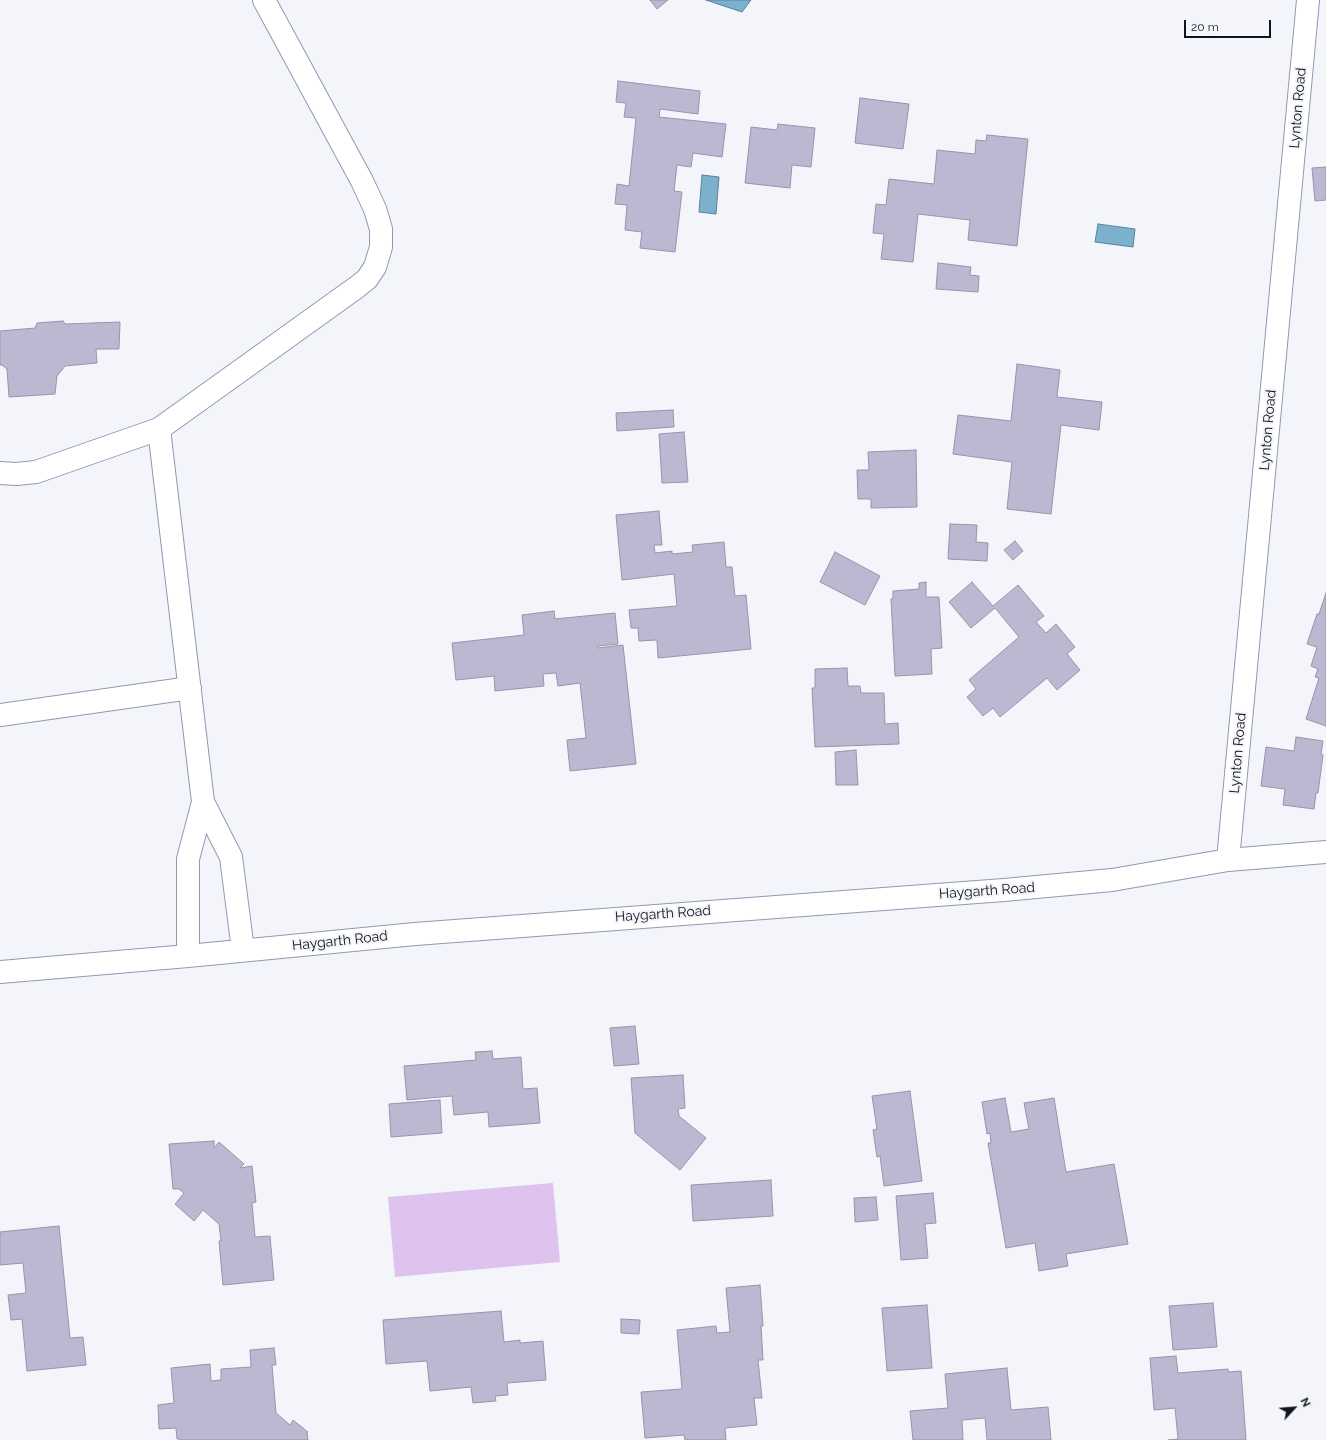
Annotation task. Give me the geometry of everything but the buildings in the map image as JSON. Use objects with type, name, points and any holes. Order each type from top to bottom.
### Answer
[{"type":"street","points":[[0,473],[16,474],[36,472],[159,429],[357,287],[367,279],[375,267],[381,247],[381,229],[375,209],[362,181],[264,0]]},
{"type":"street","name":"Lynton Road","points":[[1228,860],[1308,0]]},
{"type":"street","points":[[159,429],[203,802],[231,857],[242,950]]},
{"type":"street","points":[[0,715],[190,688]]},
{"type":"street","points":[[188,956],[188,859],[203,802]]},
{"type":"street","name":"Haygarth Road","points":[[0,972],[188,956],[414,934],[1004,890],[1112,880],[1228,860],[1326,852]]},
{"type":"shaded area","points":[[553,1183],[560,1262],[395,1277],[388,1197]]},
{"type":"water","points":[[706,0],[751,0],[742,12]]},
{"type":"water","points":[[702,175],[719,177],[716,214],[699,212]]},
{"type":"water","points":[[1098,224],[1135,229],[1133,247],[1095,242]]}]
